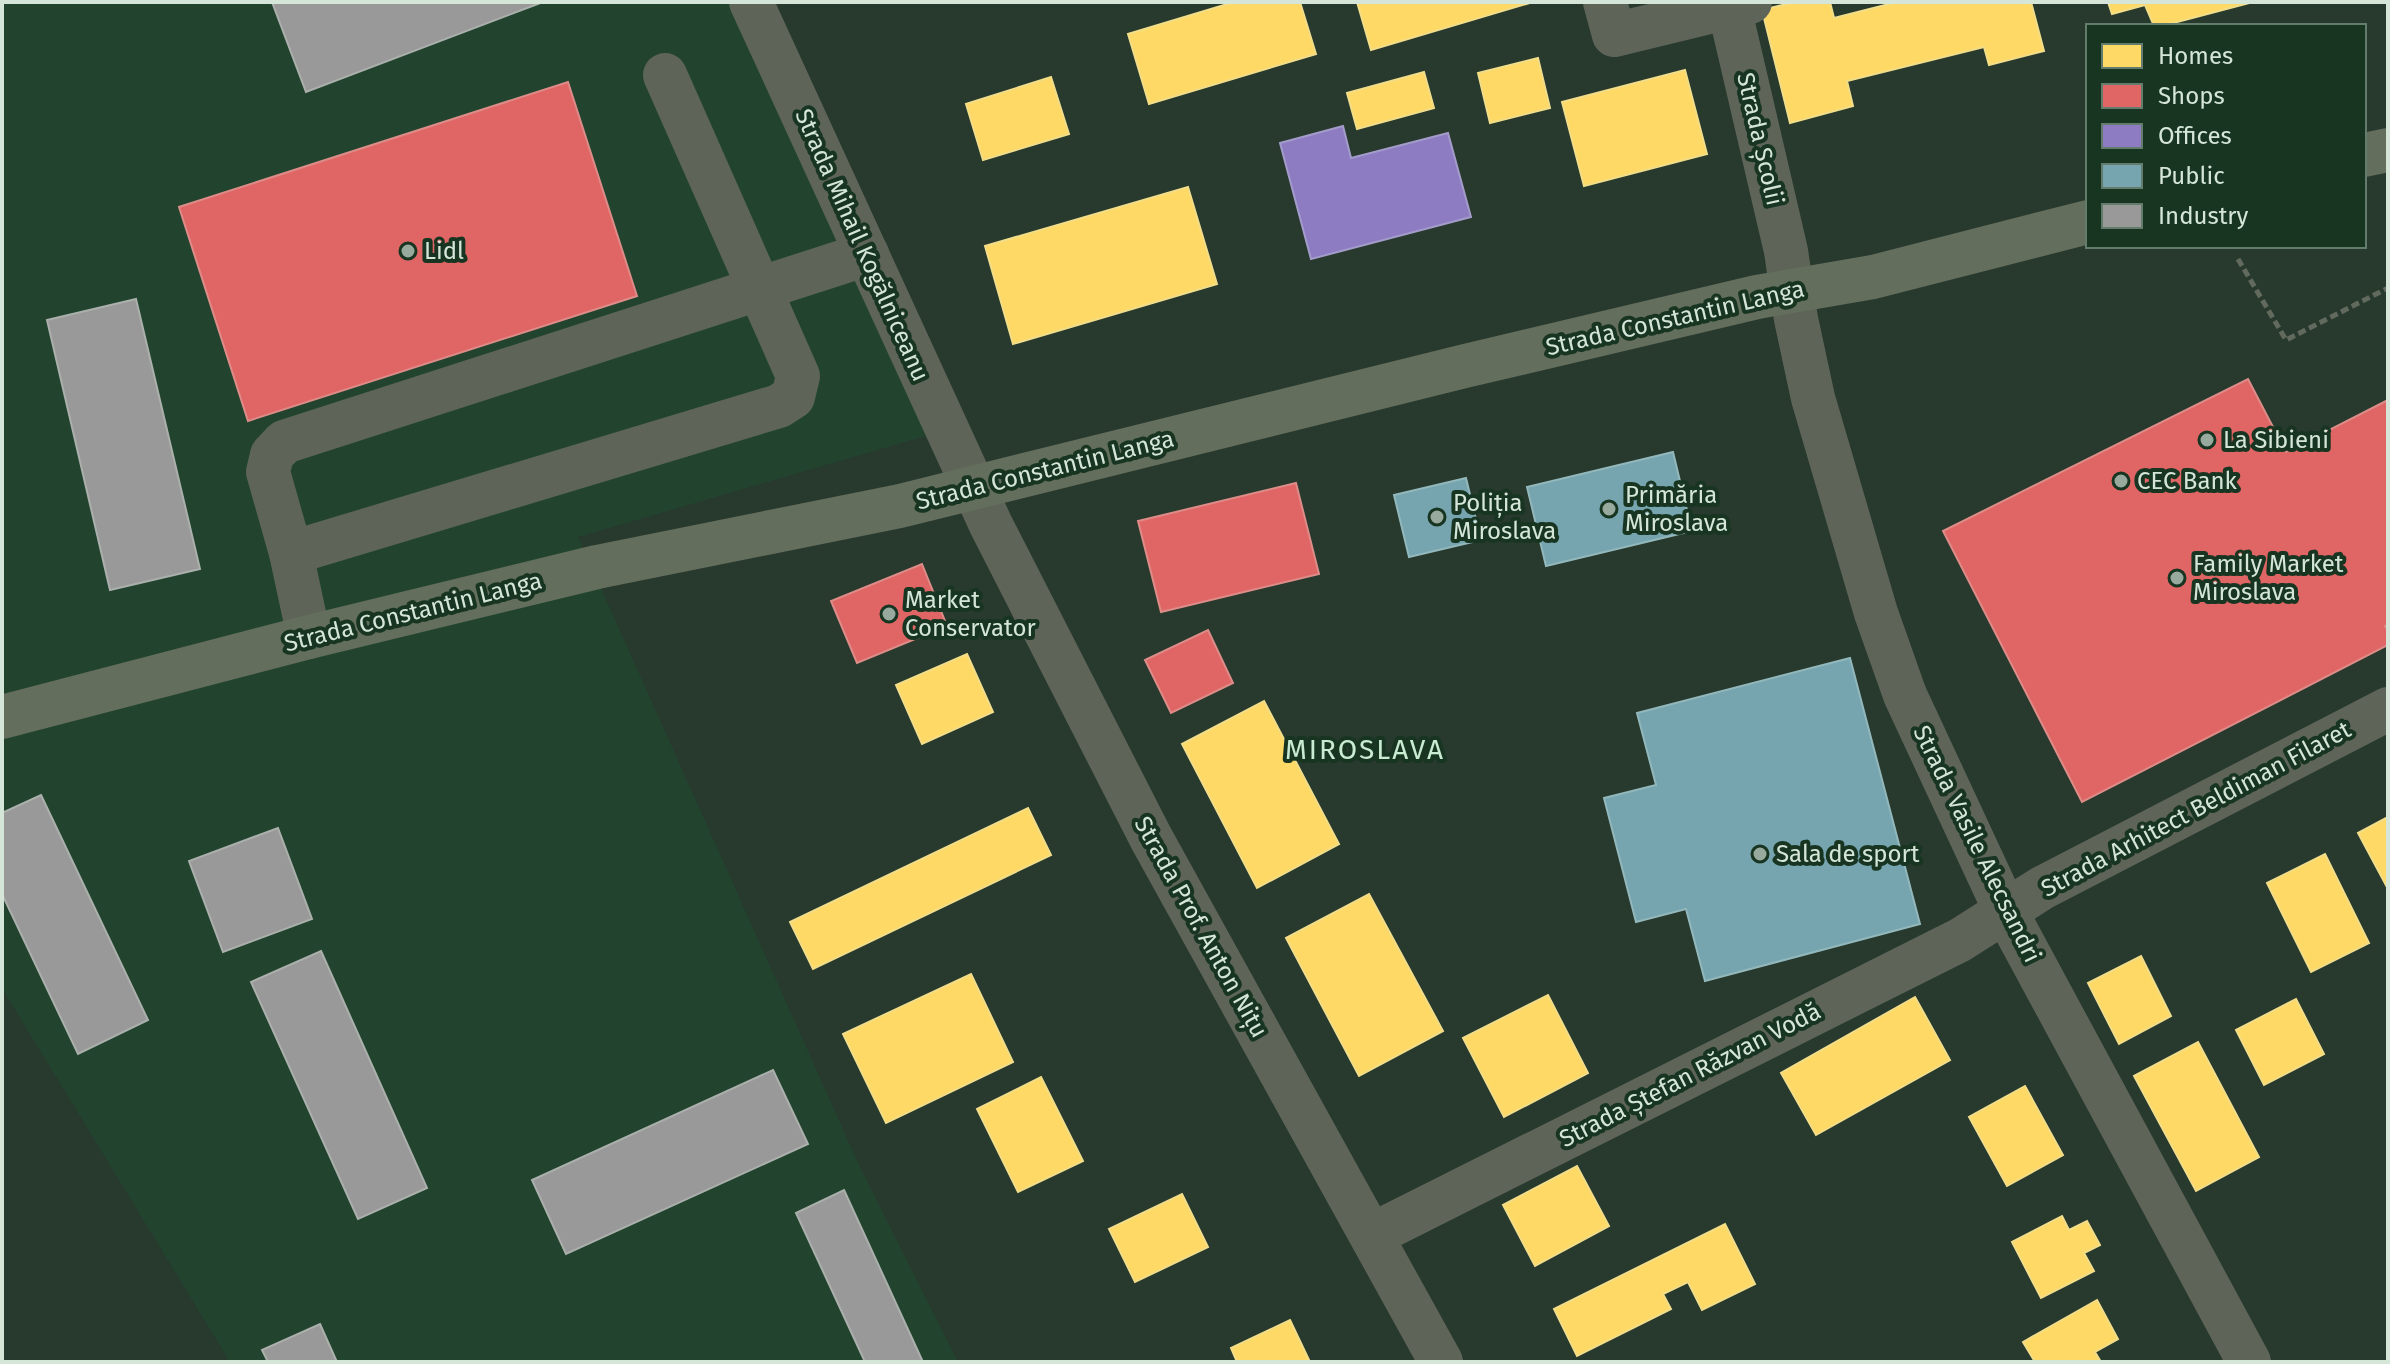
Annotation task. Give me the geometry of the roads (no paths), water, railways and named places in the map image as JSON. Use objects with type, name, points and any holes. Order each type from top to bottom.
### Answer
[{"type":"main road","points":[[2366,155],[2388,150]]},
{"type":"main road","name":"Strada Constantin Langa","points":[[2,717],[309,637],[597,567],[900,506],[1465,366],[1757,297],[1873,277],[2086,223]]},
{"type":"street","name":"Strada Mihail Kogălniceanu","points":[[751,2],[973,487]]},
{"type":"street","points":[[1605,2],[1614,35],[1739,5]]},
{"type":"street","name":"Strada Școlii","points":[[1739,5],[1792,291]]},
{"type":"street","points":[[291,553],[779,406],[793,397],[798,376],[665,75]]},
{"type":"street","points":[[309,637],[291,553],[268,472],[272,455],[284,442],[867,254]]},
{"type":"street","name":"Strada Vasile Alecsandri","points":[[1792,291],[1830,460],[1882,631],[1905,695],[2006,912],[2249,1362]]},
{"type":"street","name":"Strada Prof. Anton Nițu","points":[[973,487],[1151,838],[1441,1362]]},
{"type":"street","name":"Strada Arhitect Beldiman Filaret","points":[[2006,912],[2042,888],[2388,709]]},
{"type":"street","name":"Strada Ștefan Răzvan Vodă","points":[[1372,1235],[1960,940],[2006,912]]},
{"type":"place","name":"Lidl","points":[[408,251]]},
{"type":"place","name":"La Sibieni","points":[[2207,440]]},
{"type":"place","name":"CEC Bank","points":[[2121,481]]},
{"type":"place","name":"Primăria Miroslava","points":[[1609,509]]},
{"type":"place","name":"Poliția Miroslava","points":[[1437,517]]},
{"type":"place","name":"Family Market Miroslava","points":[[2177,578]]},
{"type":"place","name":"Market Conservator","points":[[889,614]]},
{"type":"place","name":"Sala de sport","points":[[1760,854]]},
{"type":"district","name":"MIROSLAVA","points":[[1365,749]]}]
